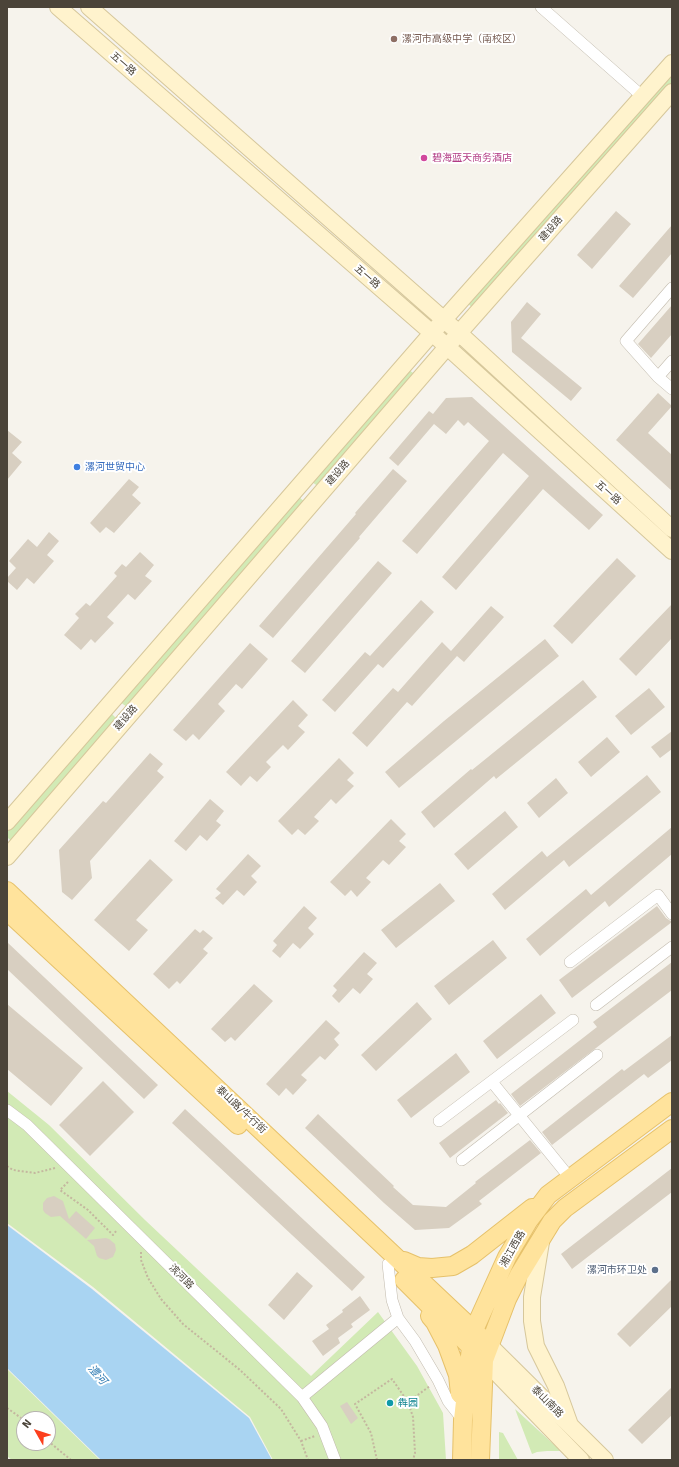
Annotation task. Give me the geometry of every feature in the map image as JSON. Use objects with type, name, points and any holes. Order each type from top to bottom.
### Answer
[{"type":"main road","name":"泰山路/牛行街","points":[[7,891],[487,1352]]},
{"type":"main road","name":"泰山路/牛行街","points":[[7,911],[393,1261]]},
{"type":"main road","name":"湘江西路","points":[[462,1460],[463,1420],[472,1338],[507,1257],[529,1220],[548,1195],[672,1102]]},
{"type":"main road","name":"湘江西路","points":[[480,1460],[487,1352],[507,1299],[541,1238],[552,1221],[565,1208],[672,1129]]},
{"type":"main road","points":[[393,1261],[418,1268],[453,1266],[472,1256],[548,1195]]},
{"type":"main road","points":[[393,1261],[402,1286],[435,1322],[447,1345],[458,1375],[463,1420]]},
{"type":"street","name":"五一路","points":[[58,7],[432,333],[672,551]]},
{"type":"street","name":"五一路","points":[[89,7],[459,333],[672,529]]},
{"type":"street","points":[[540,7],[642,96]]},
{"type":"street","name":"建设路","points":[[7,822],[443,320],[672,63]]},
{"type":"street","name":"建设路","points":[[7,857],[459,333],[672,92]]},
{"type":"street","points":[[672,288],[626,341],[658,377],[672,389]]},
{"type":"street","points":[[658,377],[672,361]]},
{"type":"street","points":[[300,485],[316,498]]},
{"type":"street","points":[[110,703],[127,717]]},
{"type":"street","points":[[570,962],[658,895],[672,914]]},
{"type":"street","points":[[596,1004],[672,947]]},
{"type":"street","points":[[439,1121],[573,1020]]},
{"type":"street","points":[[462,1160],[597,1055]]},
{"type":"street","points":[[492,1082],[570,1178]]},
{"type":"street","name":"滨河路","points":[[7,1110],[26,1125],[302,1396],[322,1426],[335,1460]]},
{"type":"street","points":[[541,1238],[532,1297],[532,1321],[536,1346],[556,1386],[570,1425]]},
{"type":"street","points":[[393,1261],[392,1300],[398,1318],[415,1341],[438,1380],[448,1401],[463,1420]]},
{"type":"street","points":[[302,1396],[398,1318]]},
{"type":"street","name":"泰山南路","points":[[487,1352],[570,1425],[606,1460]]},
{"type":"street","name":"泰山南路","points":[[487,1352],[581,1460]]},
{"type":"path","points":[[7,1166],[13,1170],[35,1173],[67,1165]]},
{"type":"path","points":[[76,1174],[60,1190],[88,1210],[113,1234],[125,1222]]},
{"type":"path","points":[[145,1242],[141,1251],[141,1260],[148,1278],[161,1299],[183,1324],[240,1370],[281,1409],[301,1441],[308,1460]]},
{"type":"path","points":[[377,1460],[371,1432],[355,1404],[392,1379],[408,1402],[413,1417],[416,1454],[413,1460]]},
{"type":"path","points":[[408,1402],[438,1380]]},
{"type":"path","points":[[7,1408],[16,1414]]},
{"type":"path","points":[[301,1441],[324,1432]]},
{"type":"path","points":[[56,1448],[71,1460]]},
{"type":"green space","points":[[672,73],[672,84],[473,308],[467,303]]},
{"type":"green space","points":[[409,370],[416,375],[319,487],[312,482]]},
{"type":"green space","points":[[299,497],[306,503],[127,707],[120,702]]},
{"type":"green space","points":[[111,713],[117,719],[11,841],[7,837],[7,832]]},
{"type":"green space","points":[[7,1091],[49,1125],[145,1220],[311,1376],[378,1312],[417,1366],[443,1413],[446,1460],[273,1460],[250,1417],[93,1287],[7,1223]]},
{"type":"green space","points":[[7,1369],[50,1411],[16,1411],[16,1451],[56,1451],[56,1417],[100,1460],[12,1460],[7,1456]]},
{"type":"green space","points":[[515,1409],[561,1451],[537,1452],[532,1454]]},
{"type":"green space","points":[[499,1432],[503,1433],[518,1460],[499,1460]]},
{"type":"water","name":"澧河","points":[[7,1225],[92,1289],[249,1418],[272,1460],[101,1460],[56,1416],[56,1411],[51,1411],[7,1368]]},
{"type":"building","points":[[616,211],[631,224],[592,269],[577,255]]},
{"type":"building","points":[[672,225],[672,253],[633,298],[619,286]]},
{"type":"building","points":[[527,302],[541,314],[521,338],[582,388],[571,401],[512,352],[511,322]]},
{"type":"building","points":[[672,305],[672,334],[651,358],[638,344]]},
{"type":"building","points":[[658,393],[672,406],[648,433],[672,455],[672,491],[616,440]]},
{"type":"building","points":[[472,397],[603,515],[589,530],[543,489],[456,590],[442,577],[529,476],[503,453],[417,554],[402,541],[489,441],[468,422],[464,426],[458,420],[446,434],[434,424],[398,466],[389,458],[429,411],[433,414],[446,398]]},
{"type":"building","points":[[7,430],[22,442],[12,453],[22,462],[7,480]]},
{"type":"building","points":[[393,469],[407,481],[359,537],[360,538],[273,638],[259,626]]},
{"type":"building","points":[[129,479],[139,487],[132,495],[141,503],[114,533],[106,527],[100,533],[90,523]]},
{"type":"building","points":[[49,532],[59,541],[47,555],[54,561],[34,584],[27,578],[17,590],[7,581],[7,578],[16,568],[9,561],[28,539],[37,547]]},
{"type":"building","points":[[140,552],[154,565],[145,576],[152,581],[135,600],[128,594],[107,617],[114,623],[95,643],[91,639],[81,650],[64,635],[79,618],[75,614],[86,603],[90,606],[117,576],[114,573],[122,564],[126,567]]},
{"type":"building","points":[[617,558],[636,576],[572,644],[553,626]]},
{"type":"building","points":[[378,561],[392,573],[305,673],[291,661]]},
{"type":"building","points":[[421,600],[434,612],[383,668],[378,664],[335,712],[322,700],[365,652],[370,656]]},
{"type":"building","points":[[672,604],[672,638],[636,676],[619,659]]},
{"type":"building","points":[[491,606],[504,617],[464,662],[457,656],[412,706],[407,702],[367,747],[352,733],[393,688],[398,692],[442,642],[451,651]]},
{"type":"building","points":[[545,639],[559,656],[399,788],[385,772],[444,721]]},
{"type":"building","points":[[250,643],[268,659],[242,689],[236,684],[218,704],[225,711],[199,740],[193,734],[186,741],[173,730]]},
{"type":"building","points":[[583,680],[597,697],[496,779],[494,776],[434,828],[421,812],[471,769],[472,770]]},
{"type":"building","points":[[649,688],[665,707],[631,735],[615,716]]},
{"type":"building","points":[[293,700],[308,715],[298,726],[305,732],[288,750],[283,745],[266,762],[271,767],[257,782],[250,776],[241,786],[226,772]]},
{"type":"building","points":[[672,731],[672,749],[660,758],[651,747]]},
{"type":"building","points":[[607,737],[620,752],[591,777],[578,762]]},
{"type":"building","points":[[150,753],[163,764],[157,771],[164,777],[90,861],[92,878],[72,900],[62,892],[59,850],[103,801],[106,803]]},
{"type":"building","points":[[339,758],[354,773],[347,780],[354,786],[336,804],[331,799],[314,817],[319,821],[305,835],[298,829],[292,835],[278,821]]},
{"type":"building","points":[[647,775],[661,792],[569,867],[564,860],[505,910],[492,894],[542,851],[547,857]]},
{"type":"building","points":[[556,778],[568,793],[539,818],[527,803]]},
{"type":"building","points":[[210,799],[224,811],[216,821],[221,825],[207,841],[200,835],[186,851],[174,841]]},
{"type":"building","points":[[505,811],[518,827],[468,870],[454,854]]},
{"type":"building","points":[[391,819],[406,834],[399,841],[406,847],[389,865],[383,860],[366,878],[371,882],[357,897],[351,890],[345,896],[330,882]]},
{"type":"building","points":[[672,827],[672,854],[609,907],[605,901],[540,956],[526,939],[586,889],[591,895]]},
{"type":"building","points":[[248,854],[261,866],[251,876],[257,882],[244,896],[237,890],[223,905],[215,898],[221,893],[216,889]]},
{"type":"building","points":[[150,859],[173,880],[136,920],[148,930],[129,951],[94,920]]},
{"type":"building","points":[[440,883],[455,901],[396,948],[381,930]]},
{"type":"building","points":[[304,906],[317,918],[308,928],[314,934],[300,949],[293,943],[280,958],[272,951],[277,945],[273,941]]},
{"type":"building","points":[[657,906],[666,918],[672,922],[572,998],[559,980]]},
{"type":"building","points":[[195,929],[200,933],[203,930],[213,938],[203,949],[208,953],[180,984],[177,981],[169,989],[153,974]]},
{"type":"building","points":[[493,940],[507,958],[449,1005],[434,986]]},
{"type":"building","points":[[7,942],[158,1085],[144,1099],[7,969]]},
{"type":"building","points":[[364,952],[377,963],[367,974],[373,979],[360,994],[353,988],[339,1003],[332,996],[337,990],[333,986]]},
{"type":"building","points":[[672,962],[672,990],[520,1106],[511,1094],[597,1027],[593,1022]]},
{"type":"building","points":[[254,984],[273,1001],[235,1041],[231,1037],[225,1042],[211,1029]]},
{"type":"building","points":[[541,994],[556,1013],[497,1059],[483,1041]]},
{"type":"building","points":[[417,1002],[432,1019],[376,1071],[361,1055]]},
{"type":"building","points":[[7,1004],[83,1068],[51,1106],[7,1069]]},
{"type":"building","points":[[326,1020],[340,1033],[334,1039],[339,1045],[325,1060],[320,1056],[301,1075],[307,1080],[293,1095],[286,1088],[279,1096],[266,1084]]},
{"type":"building","points":[[672,1035],[672,1060],[648,1078],[644,1074],[552,1145],[542,1132],[622,1069],[624,1071]]},
{"type":"building","points":[[456,1053],[470,1072],[411,1118],[397,1100]]},
{"type":"building","points":[[103,1081],[134,1112],[90,1156],[59,1125]]},
{"type":"building","points":[[496,1100],[508,1113],[450,1158],[439,1143]]},
{"type":"building","points":[[185,1109],[365,1277],[352,1291],[172,1123]]},
{"type":"building","points":[[318,1114],[413,1205],[446,1207],[476,1183],[475,1182],[530,1140],[541,1153],[479,1201],[482,1204],[449,1228],[415,1230],[384,1203],[305,1128]]},
{"type":"building","points":[[672,1168],[672,1192],[572,1269],[561,1254]]},
{"type":"building","points":[[54,1196],[63,1201],[69,1219],[76,1211],[95,1228],[86,1239],[60,1216],[51,1217],[45,1213],[43,1210],[43,1203],[47,1198]]},
{"type":"building","points":[[106,1238],[115,1244],[116,1250],[113,1257],[106,1260],[97,1256],[94,1246],[87,1240]]},
{"type":"building","points":[[297,1272],[313,1286],[284,1320],[268,1305]]},
{"type":"building","points":[[672,1279],[672,1306],[630,1347],[617,1334]]},
{"type":"building","points":[[360,1296],[370,1310],[351,1324],[353,1327],[338,1338],[340,1343],[323,1356],[312,1341],[329,1329],[326,1325]]},
{"type":"building","points":[[672,1387],[672,1415],[642,1444],[628,1430]]},
{"type":"building","points":[[347,1402],[358,1418],[351,1424],[340,1406]]},
{"type":"place","name":"漯河市高级中学（南校区）","points":[[394,39]]},
{"type":"place","name":"碧海蓝天商务酒店","points":[[424,158]]},
{"type":"place","name":"漯河世贸中心","points":[[77,467]]},
{"type":"place","name":"漯河市环卫处","points":[[655,1270]]},
{"type":"place","name":"犇园","points":[[390,1403]]}]
